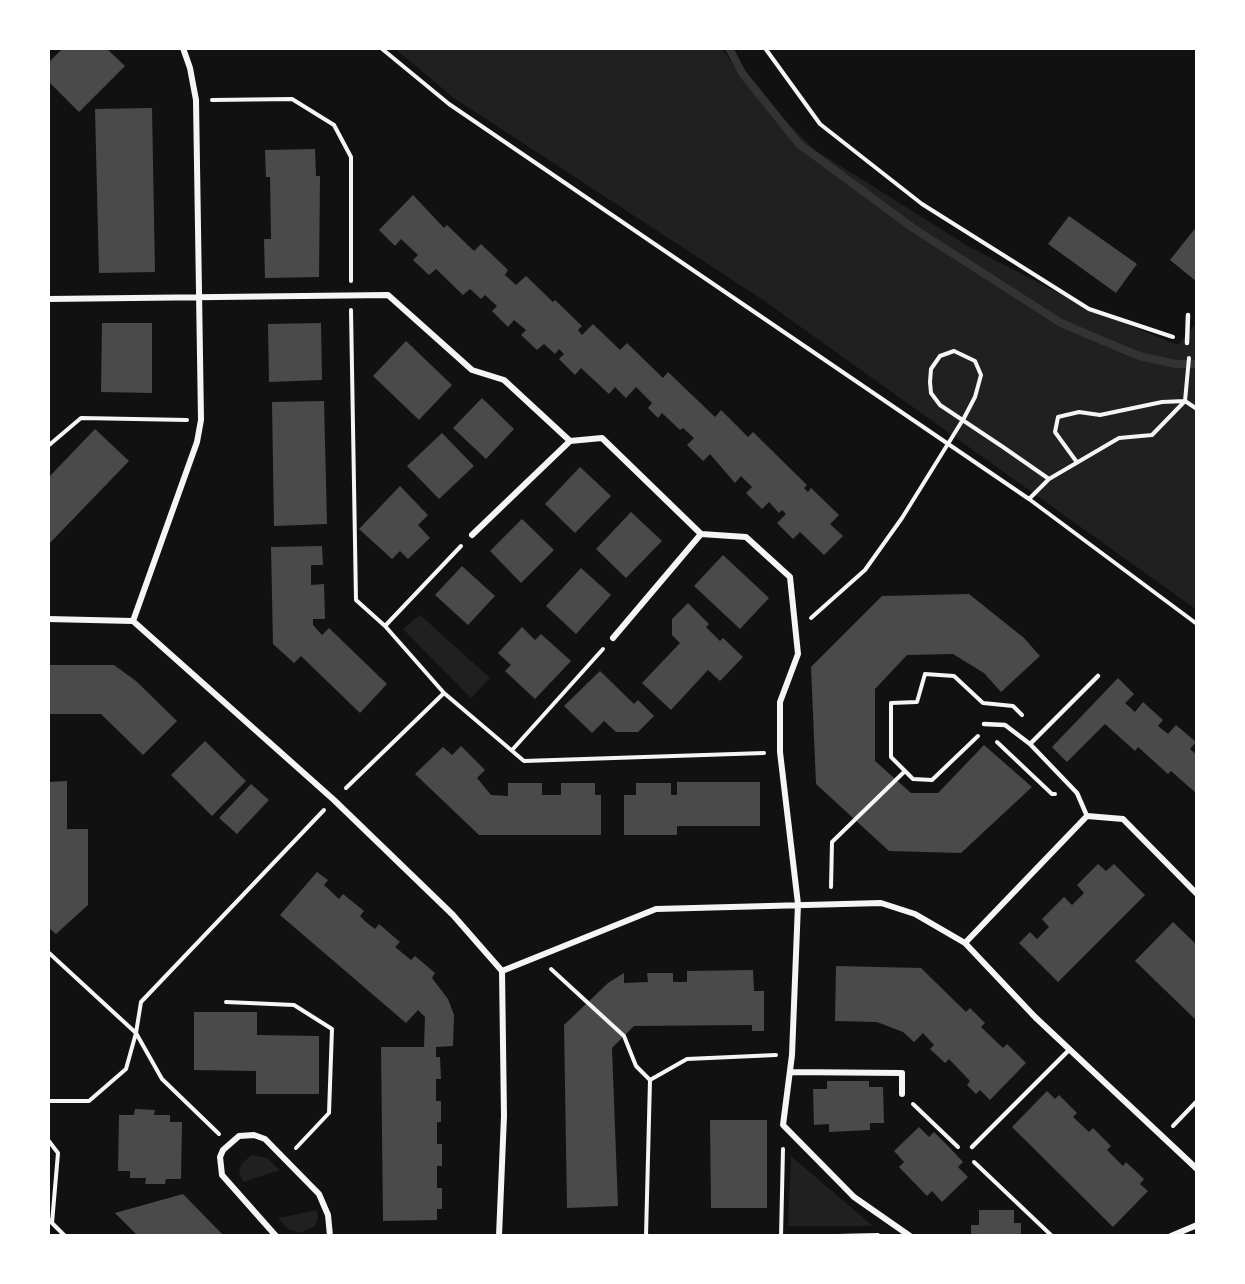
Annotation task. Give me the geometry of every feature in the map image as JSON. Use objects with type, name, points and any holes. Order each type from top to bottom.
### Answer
[{"type":"street","points":[[133,621],[197,442],[201,420],[196,100],[190,68],[183,48]]},
{"type":"street","points":[[48,299],[388,295],[472,370],[504,380],[570,441]]},
{"type":"street","points":[[472,535],[570,441],[602,438],[701,534],[746,537],[790,577],[798,654],[780,702],[780,752],[798,904],[792,1055],[783,1125],[854,1197],[909,1235]]},
{"type":"street","points":[[612,638],[701,534]]},
{"type":"street","points":[[48,620],[133,621],[334,800],[453,915],[502,971],[504,1116],[499,1236]]},
{"type":"street","points":[[965,943],[1087,816],[1123,819],[1197,894]]},
{"type":"street","points":[[502,971],[656,909],[881,903],[915,914],[965,943],[1069,1050],[1197,1169]]},
{"type":"street","points":[[790,1072],[902,1073],[902,1094]]},
{"type":"street","points":[[276,1236],[224,1181],[220,1157],[229,1143],[247,1135],[260,1136],[285,1159],[323,1201],[330,1225],[330,1236]]},
{"type":"street","points":[[1171,1236],[1197,1225]]},
{"type":"lane","points":[[1187,343],[1188,315]]},
{"type":"lane","points":[[1030,744],[1098,676]]},
{"type":"lane","points":[[984,724],[1005,725],[1030,744],[1077,793],[1087,816]]},
{"type":"lane","points":[[972,1147],[1069,1050]]},
{"type":"path","points":[[381,48],[448,104],[1029,499],[1197,624]]},
{"type":"path","points":[[765,48],[820,124],[922,204],[1089,309],[1187,343]]},
{"type":"path","points":[[196,100],[292,99],[334,125],[351,158],[356,600],[385,626],[444,693]]},
{"type":"path","points":[[797,631],[865,570],[902,518],[964,418],[975,397],[981,375],[975,361],[954,351],[939,356],[931,369],[931,393],[940,405],[1049,479]]},
{"type":"path","points":[[1029,499],[1049,479],[1076,461],[1119,438],[1152,435],[1185,401],[1189,355]]},
{"type":"path","points":[[1076,461],[1055,432],[1058,417],[1079,412],[1100,415],[1161,402],[1185,401],[1197,409]]},
{"type":"path","points":[[48,446],[81,418],[201,420]]},
{"type":"path","points":[[385,626],[472,535]]},
{"type":"path","points":[[513,749],[612,638]]},
{"type":"path","points":[[1040,734],[1013,706],[983,704],[954,676],[925,674],[917,702],[891,704],[891,757],[913,779],[932,780],[979,735],[989,734],[1052,794],[1077,793]]},
{"type":"path","points":[[831,903],[832,842],[904,771]]},
{"type":"path","points":[[48,952],[136,1033],[162,1079],[229,1143]]},
{"type":"path","points":[[537,957],[624,1036],[636,1066],[650,1080],[646,1236]]},
{"type":"path","points":[[226,1002],[294,1005],[333,1029],[329,1113],[285,1159]]},
{"type":"path","points":[[650,1080],[687,1059],[792,1055]]},
{"type":"path","points":[[902,1094],[961,1150]]},
{"type":"path","points":[[1161,1137],[1197,1101]]},
{"type":"path","points":[[781,1236],[783,1125]]},
{"type":"path","points":[[48,1140],[58,1153],[52,1224]]},
{"type":"path","points":[[969,1158],[1052,1236]]},
{"type":"path","points":[[48,1219],[65,1236]]},
{"type":"path","points":[[837,1236],[909,1235]]},
{"type":"shaded area","points":[[394,48],[722,48],[739,75],[815,150],[968,246],[1089,309],[1178,345],[1197,322],[1197,610],[763,300],[454,98]]},
{"type":"shaded area","points":[[420,615],[490,678],[471,698],[403,629]]},
{"type":"shaded area","points":[[252,1155],[267,1158],[280,1170],[243,1182],[239,1171],[242,1163]]},
{"type":"shaded area","points":[[791,1156],[873,1226],[788,1226]]},
{"type":"shaded area","points":[[317,1210],[318,1220],[314,1227],[300,1233],[288,1229],[278,1218]]},
{"type":"building","points":[[63,48],[106,48],[125,66],[79,112],[48,81],[48,63]]},
{"type":"building","points":[[152,108],[155,272],[99,273],[95,109]]},
{"type":"building","points":[[315,149],[316,176],[320,176],[319,277],[265,278],[264,239],[271,239],[270,177],[266,177],[265,150]]},
{"type":"building","points":[[413,195],[444,228],[447,225],[474,251],[481,244],[508,270],[505,275],[516,285],[526,276],[553,302],[555,300],[582,326],[578,330],[582,335],[593,324],[620,350],[627,343],[663,378],[668,372],[715,417],[721,410],[748,437],[753,432],[807,485],[804,488],[808,492],[811,488],[839,515],[830,524],[843,536],[824,555],[800,532],[793,539],[777,523],[786,514],[782,510],[779,513],[769,502],[762,509],[746,493],[752,487],[741,476],[735,483],[710,454],[703,461],[687,445],[694,438],[683,428],[680,430],[662,413],[658,418],[648,408],[652,403],[636,387],[626,398],[615,387],[609,394],[581,368],[575,375],[559,359],[564,354],[559,349],[555,354],[544,344],[537,350],[521,335],[526,330],[514,320],[508,327],[492,311],[497,306],[485,295],[481,299],[470,289],[463,295],[436,269],[429,275],[413,260],[418,255],[401,239],[395,246],[379,230]]},
{"type":"building","points":[[1069,216],[1137,264],[1116,293],[1048,244]]},
{"type":"building","points":[[1197,226],[1197,282],[1170,260]]},
{"type":"building","points":[[102,323],[152,323],[152,393],[101,392]]},
{"type":"building","points":[[321,323],[322,380],[269,382],[268,324]]},
{"type":"building","points":[[406,341],[452,385],[419,420],[373,376]]},
{"type":"building","points":[[482,398],[514,429],[486,459],[453,428]]},
{"type":"building","points":[[324,401],[327,524],[274,526],[272,402]]},
{"type":"building","points":[[95,429],[129,461],[48,545],[48,478]]},
{"type":"building","points":[[442,433],[474,466],[439,499],[407,466]]},
{"type":"building","points":[[580,467],[611,496],[575,533],[545,504]]},
{"type":"building","points":[[400,486],[428,515],[418,525],[430,538],[408,559],[400,551],[392,559],[359,529]]},
{"type":"building","points":[[631,512],[662,541],[626,578],[596,549]]},
{"type":"building","points":[[522,519],[554,550],[521,583],[490,551]]},
{"type":"building","points":[[322,546],[323,565],[311,565],[311,585],[324,584],[325,619],[313,619],[313,625],[322,635],[329,628],[387,684],[360,713],[301,656],[294,663],[273,644],[271,547]]},
{"type":"building","points":[[723,555],[769,598],[740,629],[694,586]]},
{"type":"building","points":[[462,566],[495,596],[468,625],[435,595]]},
{"type":"building","points":[[581,568],[611,595],[576,634],[546,606]]},
{"type":"building","points":[[969,594],[1024,638],[1040,656],[1001,692],[984,673],[953,654],[907,655],[875,689],[875,761],[911,793],[938,793],[984,745],[1032,787],[961,853],[889,851],[816,784],[811,667],[882,596]]},
{"type":"building","points":[[688,603],[709,624],[706,627],[720,641],[723,638],[743,657],[720,681],[708,670],[671,710],[642,683],[680,643],[672,635],[672,619]]},
{"type":"building","points":[[522,627],[535,640],[541,634],[571,661],[535,699],[505,671],[511,665],[498,653]]},
{"type":"building","points":[[48,665],[114,665],[136,681],[177,721],[143,755],[101,714],[48,714]]},
{"type":"building","points":[[600,671],[634,704],[638,700],[654,716],[638,732],[616,732],[604,721],[592,733],[564,706]]},
{"type":"building","points":[[1118,678],[1134,694],[1125,703],[1135,712],[1143,702],[1163,720],[1158,726],[1168,734],[1176,725],[1196,742],[1190,749],[1197,755],[1197,794],[1171,771],[1168,774],[1138,747],[1135,751],[1105,724],[1067,762],[1052,747]]},
{"type":"building","points":[[205,741],[246,781],[212,816],[171,775]]},
{"type":"building","points":[[461,746],[485,770],[477,778],[491,795],[508,796],[508,783],[542,783],[542,795],[561,795],[561,783],[595,783],[595,795],[601,795],[601,835],[479,835],[415,774],[443,747],[452,755]]},
{"type":"building","points":[[67,781],[67,829],[88,829],[88,905],[56,934],[48,927],[48,782]]},
{"type":"building","points":[[677,782],[760,782],[760,826],[677,826],[677,835],[624,835],[624,795],[636,795],[636,783],[671,783],[671,795],[677,795]]},
{"type":"building","points":[[251,784],[269,800],[237,834],[219,818]]},
{"type":"building","points":[[1098,864],[1106,871],[1114,864],[1145,895],[1058,982],[1019,943],[1030,932],[1037,939],[1049,927],[1042,919],[1064,897],[1072,905],[1084,893],[1077,885]]},
{"type":"building","points":[[317,872],[328,880],[324,885],[339,899],[343,894],[364,911],[360,916],[367,923],[375,929],[379,924],[400,942],[395,947],[411,960],[415,956],[435,973],[432,978],[448,999],[454,1015],[453,1046],[436,1047],[436,1057],[440,1057],[441,1079],[436,1079],[436,1101],[441,1101],[441,1122],[437,1122],[437,1144],[442,1144],[442,1166],[437,1166],[437,1188],[442,1188],[442,1209],[437,1209],[437,1220],[383,1221],[381,1047],[424,1047],[425,1017],[418,1010],[406,1023],[280,915]]},
{"type":"building","points":[[1173,922],[1197,945],[1197,1021],[1135,961]]},
{"type":"building","points":[[836,966],[921,968],[966,1012],[970,1008],[985,1023],[981,1027],[1003,1048],[1007,1044],[1026,1063],[990,1100],[980,1090],[976,1094],[967,1085],[970,1081],[949,1059],[945,1063],[930,1049],[934,1045],[923,1033],[914,1042],[903,1032],[877,1022],[835,1021]]},
{"type":"building","points":[[753,970],[754,991],[764,991],[764,1031],[752,1031],[752,1025],[634,1026],[612,1048],[618,1206],[567,1208],[564,1025],[608,983],[624,973],[624,983],[648,982],[647,973],[673,973],[673,982],[687,982],[687,971]]},
{"type":"building","points":[[194,1012],[257,1012],[257,1035],[319,1036],[319,1094],[256,1094],[256,1071],[194,1070]]},
{"type":"building","points":[[827,1081],[869,1081],[869,1087],[883,1087],[884,1123],[870,1123],[870,1130],[829,1132],[829,1124],[814,1125],[813,1089],[827,1089]]},
{"type":"building","points":[[1047,1091],[1055,1099],[1059,1095],[1077,1113],[1073,1117],[1089,1132],[1093,1128],[1111,1146],[1107,1150],[1123,1166],[1126,1162],[1144,1179],[1140,1184],[1148,1191],[1113,1227],[1012,1127]]},
{"type":"building","points":[[135,1109],[155,1110],[154,1115],[170,1115],[170,1122],[182,1122],[181,1179],[166,1179],[165,1184],[145,1184],[146,1178],[130,1178],[130,1171],[118,1171],[119,1115],[134,1115]]},
{"type":"building","points":[[710,1120],[767,1120],[767,1208],[711,1208]]},
{"type":"building","points":[[919,1127],[929,1137],[934,1132],[949,1147],[963,1162],[958,1167],[968,1177],[942,1202],[932,1191],[927,1196],[899,1167],[904,1162],[894,1151]]},
{"type":"building","points":[[183,1194],[224,1236],[138,1236],[115,1213]]},
{"type":"building","points":[[979,1210],[1014,1210],[1014,1223],[1021,1223],[1021,1236],[971,1236],[971,1225],[979,1225]]},
{"type":"waterway","points":[[729,48],[742,73],[799,144],[913,228],[1061,323],[1139,356],[1176,364],[1197,364]]}]
